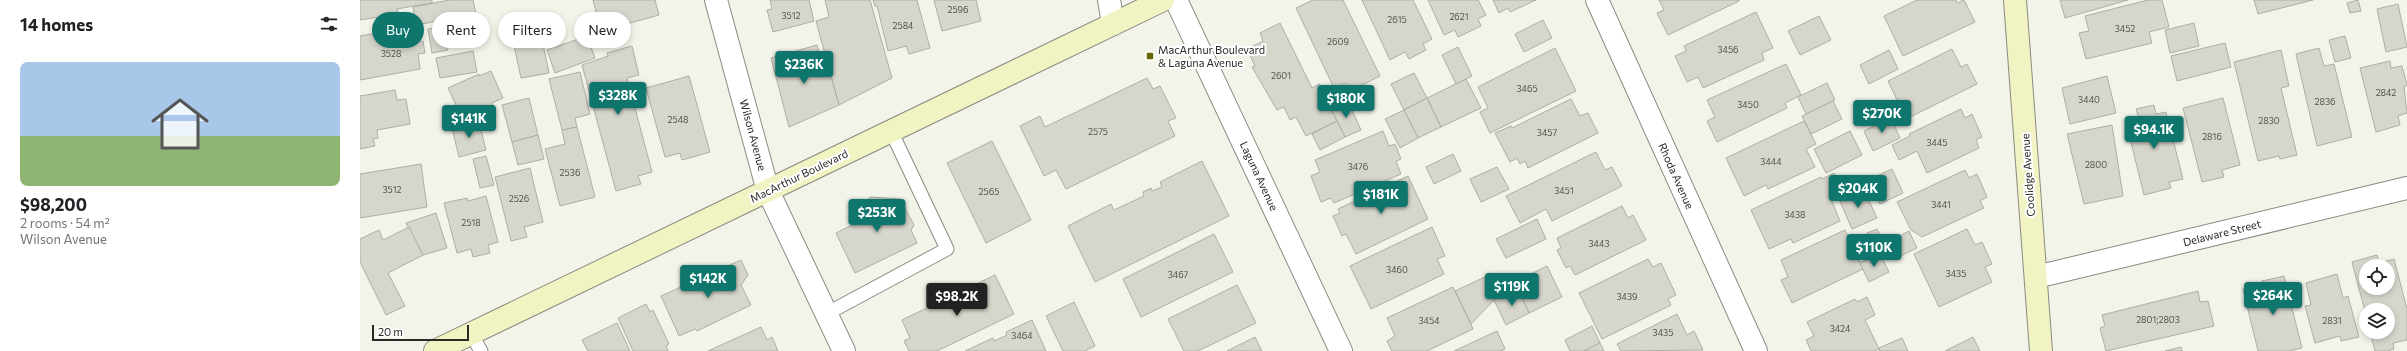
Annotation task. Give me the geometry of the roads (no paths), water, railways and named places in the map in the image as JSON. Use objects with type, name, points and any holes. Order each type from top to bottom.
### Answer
[{"type":"main road","name":"MacArthur Boulevard","points":[[435,351],[476,342],[768,191],[1163,0]]},
{"type":"main road","name":"Coolidge Avenue","points":[[2015,0],[2036,277],[2040,351]]},
{"type":"street","name":"Wilson Avenue","points":[[716,0],[768,191],[844,351]]},
{"type":"street","points":[[1109,0],[1113,24]]},
{"type":"street","name":"Laguna Avenue","points":[[1176,0],[1341,351]]},
{"type":"street","name":"Rhoda Avenue","points":[[1597,0],[1756,351]]},
{"type":"street","name":"Delaware Street","points":[[2036,277],[2407,188]]},
{"type":"lane","points":[[826,314],[947,249],[891,131]]},
{"type":"place","name":"MacArthur Boulevard & Laguna Avenue","points":[[1150,56]]}]
